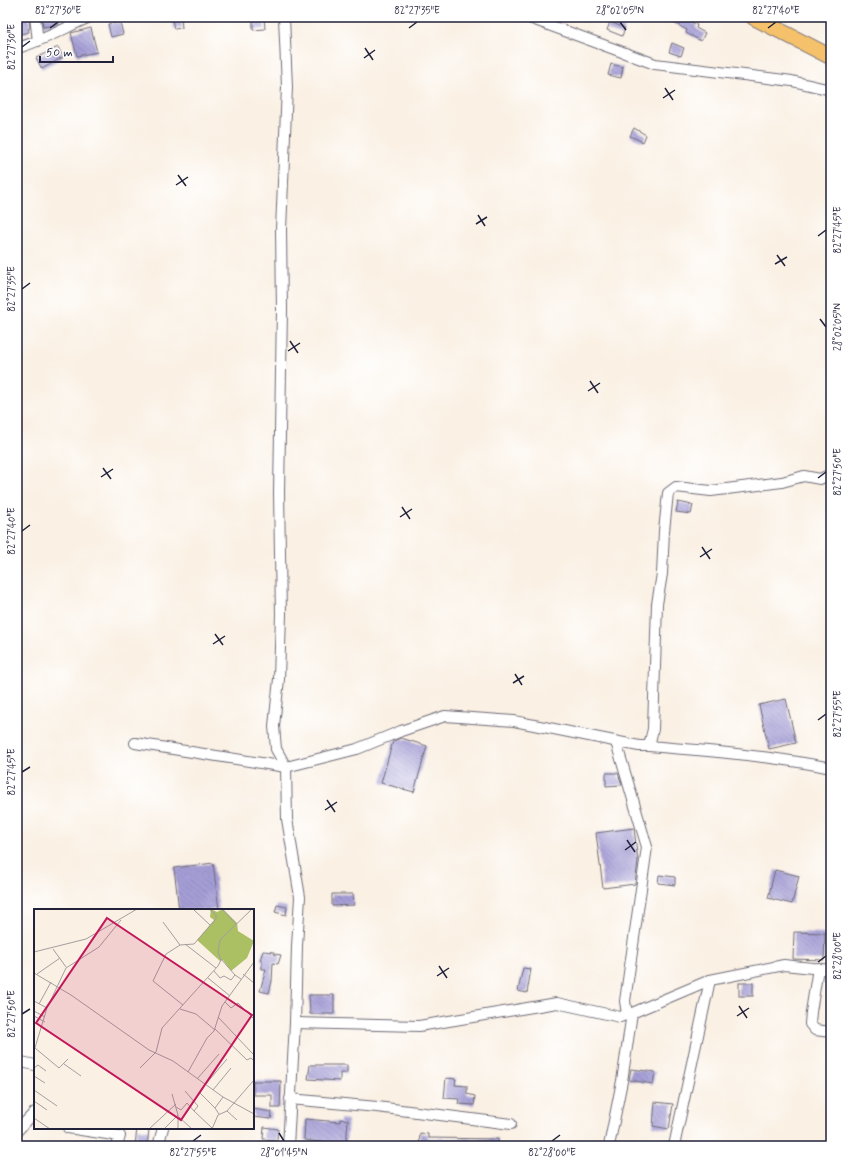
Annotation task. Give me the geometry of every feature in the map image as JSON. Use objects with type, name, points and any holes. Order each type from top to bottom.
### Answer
[{"type":"main road","points":[[753,17],[831,58]]},
{"type":"street","points":[[35,17],[38,41]]},
{"type":"street","points":[[17,48],[38,41],[67,22],[90,17]]},
{"type":"street","points":[[284,17],[287,87],[281,230],[282,309],[279,493],[281,614],[279,679],[274,726],[276,749],[286,767],[287,820],[300,897],[288,1146]]},
{"type":"street","points":[[527,17],[655,64],[792,81],[831,90]]},
{"type":"street","points":[[649,746],[653,729],[657,604],[662,574],[668,493],[676,487],[711,491],[782,482],[804,476],[820,479],[831,474]]},
{"type":"street","points":[[134,743],[286,767],[357,749],[401,731],[445,716],[514,721],[639,746],[746,754],[831,768]]},
{"type":"street","points":[[609,1146],[622,1081],[630,1014],[624,1001],[647,847],[616,742]]},
{"type":"street","points":[[295,1023],[419,1026],[557,1003],[620,1017],[710,980],[784,965],[831,970]]},
{"type":"street","points":[[818,968],[810,1024],[815,1030],[831,1032]]},
{"type":"street","points":[[674,1146],[710,980]]},
{"type":"street","points":[[17,1061],[34,1065]]},
{"type":"street","points":[[290,1099],[377,1107],[510,1124]]},
{"type":"street","points":[[18,1129],[34,1113]]},
{"type":"street","points":[[74,1129],[120,1136],[117,1146]]},
{"type":"street","points":[[158,1146],[163,1129]]},
{"type":"building","points":[[17,17],[29,17],[29,32],[17,35]]},
{"type":"building","points":[[42,17],[58,17],[59,24],[43,27]]},
{"type":"building","points":[[253,17],[264,17],[265,29],[253,30]]},
{"type":"building","points":[[663,17],[681,17],[697,25],[696,28],[705,33],[701,41],[686,33],[687,30]]},
{"type":"building","points":[[181,18],[182,28],[174,29],[172,19]]},
{"type":"building","points":[[120,22],[123,34],[111,37],[108,24]]},
{"type":"building","points":[[610,22],[625,28],[622,36],[607,30]]},
{"type":"building","points":[[91,28],[97,52],[77,56],[71,33]]},
{"type":"building","points":[[672,43],[684,48],[681,56],[669,52]]},
{"type":"building","points":[[58,47],[63,57],[42,69],[36,58]]},
{"type":"building","points":[[611,64],[623,67],[621,78],[608,75]]},
{"type":"building","points":[[634,128],[646,135],[643,142],[630,136]]},
{"type":"building","points":[[678,502],[693,505],[691,514],[676,512]]},
{"type":"building","points":[[786,699],[796,743],[769,749],[759,705]]},
{"type":"building","points":[[401,738],[427,746],[414,792],[381,783],[393,741]]},
{"type":"building","points":[[606,773],[618,773],[622,785],[606,786]]},
{"type":"building","points":[[634,828],[638,861],[635,884],[603,888],[596,833]]},
{"type":"building","points":[[213,863],[219,909],[179,909],[174,868]]},
{"type":"building","points":[[775,870],[799,876],[792,904],[768,898]]},
{"type":"building","points":[[659,875],[675,877],[675,885],[658,883]]},
{"type":"building","points":[[332,894],[353,894],[354,905],[332,906]]},
{"type":"building","points":[[277,905],[287,907],[286,915],[275,912]]},
{"type":"building","points":[[794,932],[825,933],[824,960],[793,959]]},
{"type":"building","points":[[263,951],[274,952],[274,954],[281,955],[278,964],[273,963],[272,981],[269,993],[260,991],[266,969],[262,969],[262,960],[260,960]]},
{"type":"building","points":[[523,968],[531,969],[527,993],[518,991]]},
{"type":"building","points":[[739,983],[753,983],[753,996],[739,996]]},
{"type":"building","points":[[309,995],[334,995],[334,1014],[310,1014]]},
{"type":"building","points":[[310,1065],[347,1065],[347,1073],[340,1073],[340,1081],[308,1079]]},
{"type":"building","points":[[631,1069],[655,1072],[653,1084],[629,1080]]},
{"type":"building","points":[[446,1078],[456,1079],[455,1085],[467,1086],[467,1094],[475,1096],[474,1105],[458,1104],[459,1099],[444,1098]]},
{"type":"building","points":[[254,1081],[281,1081],[280,1108],[272,1108],[272,1095],[254,1095]]},
{"type":"building","points":[[655,1102],[673,1104],[669,1129],[653,1126]]},
{"type":"building","points":[[254,1109],[272,1112],[271,1119],[254,1117]]},
{"type":"building","points":[[305,1119],[340,1122],[340,1119],[348,1120],[346,1146],[328,1146],[328,1143],[304,1140]]},
{"type":"building","points":[[264,1127],[278,1129],[277,1140],[263,1139]]},
{"type":"building","points":[[137,1129],[149,1130],[147,1146],[135,1146]]},
{"type":"building","points":[[420,1133],[428,1134],[428,1138],[498,1139],[498,1146],[419,1146]]}]
